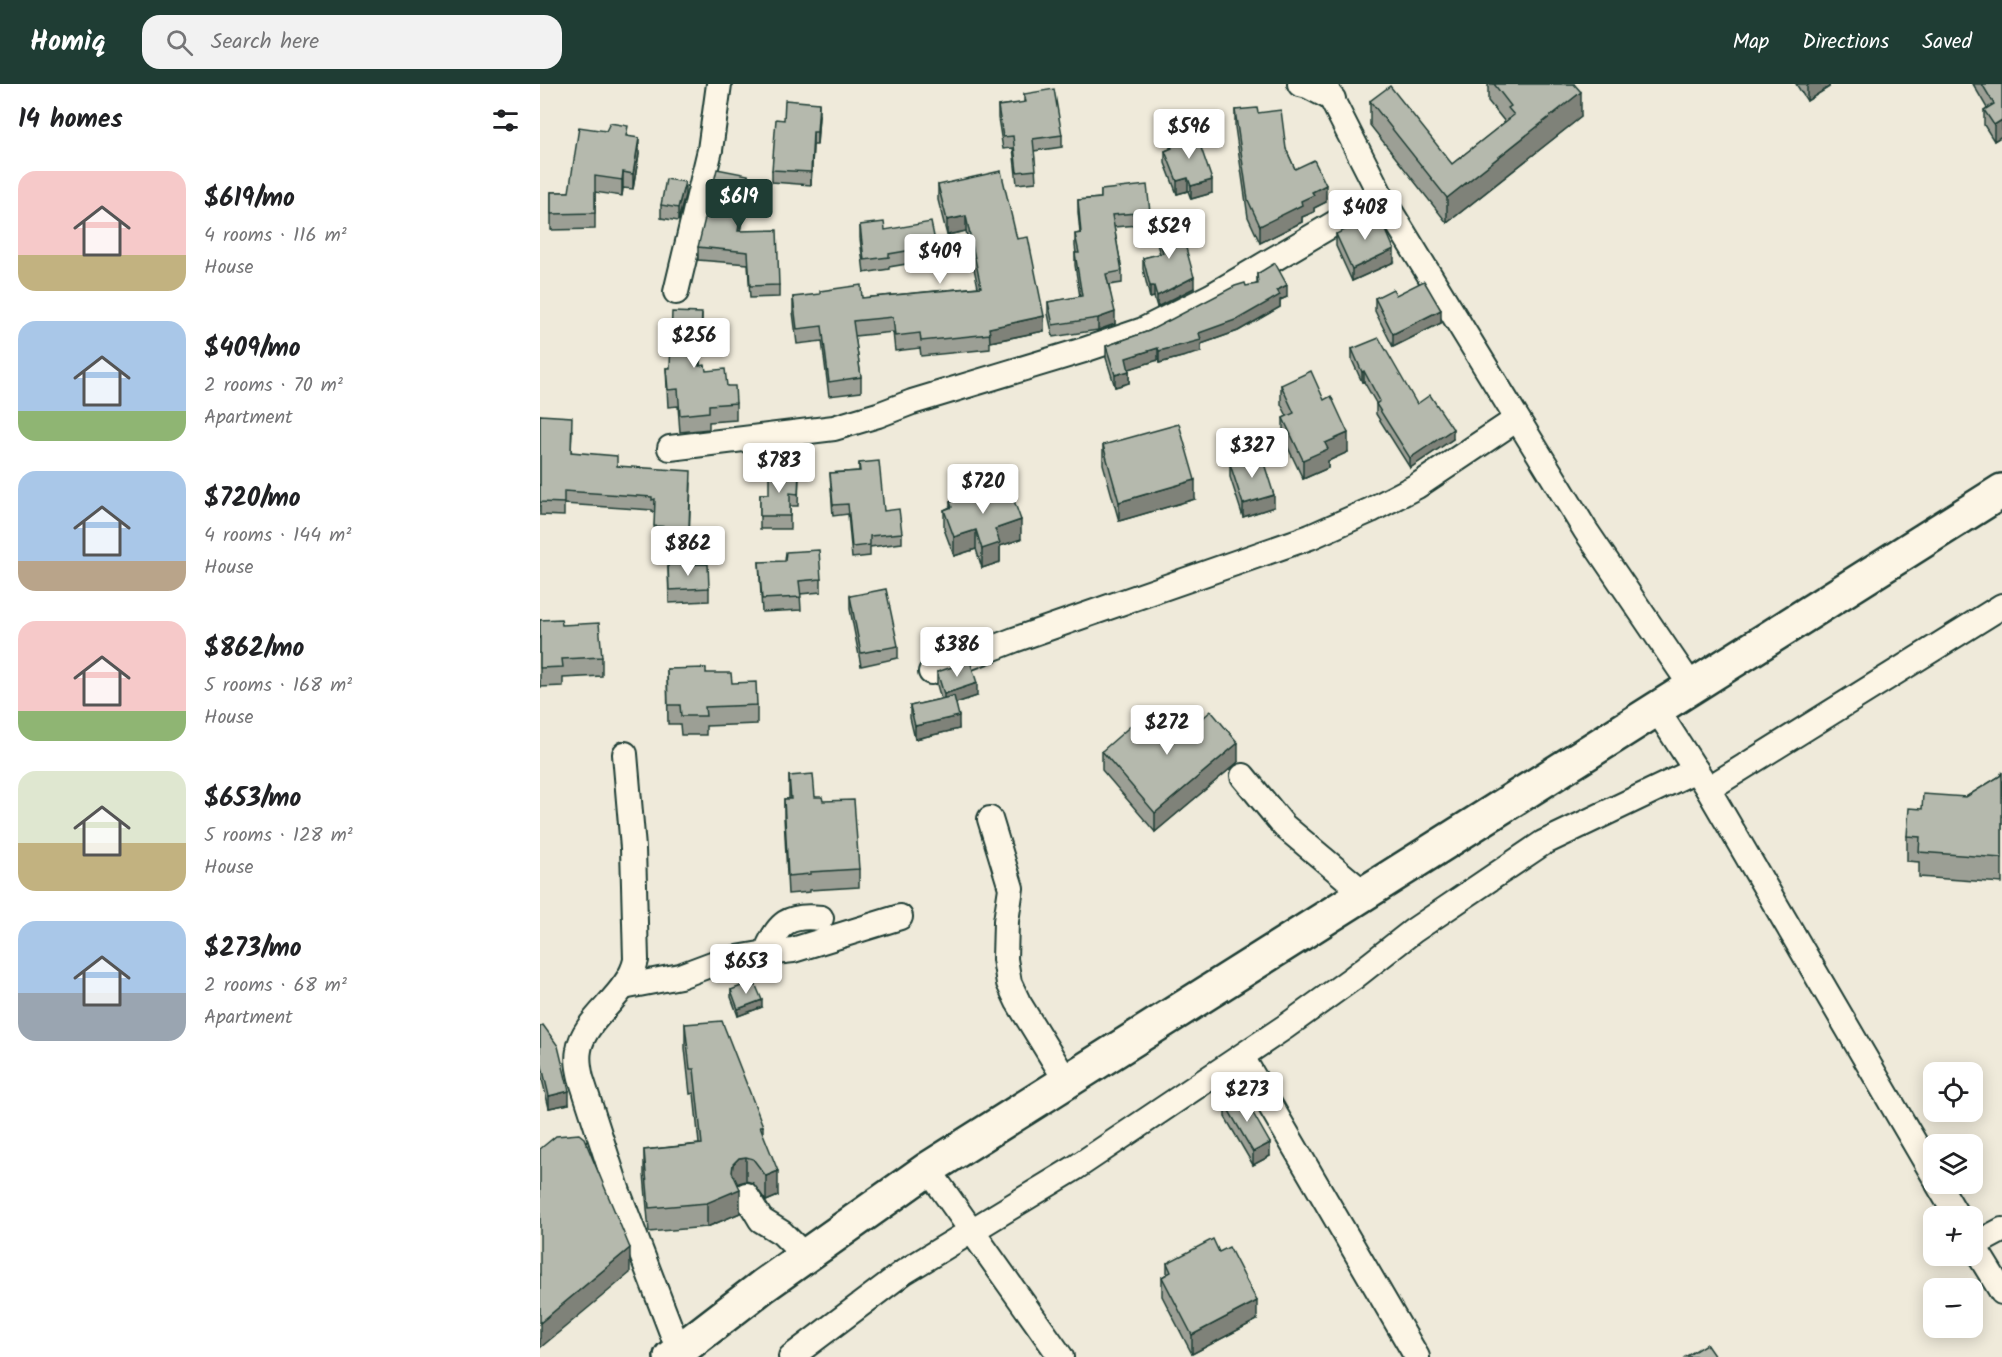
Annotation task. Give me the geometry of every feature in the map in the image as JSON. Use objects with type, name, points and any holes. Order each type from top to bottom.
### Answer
[{"type":"highway","points":[[675,1354],[805,1256],[928,1169],[2002,491]]},
{"type":"street","points":[[676,292],[710,150],[719,84]]},
{"type":"street","points":[[1300,84],[1329,92],[1381,196],[1517,419],[1586,531],[1692,687]]},
{"type":"street","points":[[670,448],[834,428],[1143,330],[1211,296],[1381,196]]},
{"type":"street","points":[[931,672],[1014,640],[1310,537],[1371,510],[1417,486],[1517,419]]},
{"type":"street","points":[[791,1357],[904,1272],[1075,1168],[1242,1056],[1353,978],[1429,919],[1543,843],[1702,779],[2002,606]]},
{"type":"street","points":[[1657,710],[1702,779],[1923,1157]]},
{"type":"street","points":[[625,754],[633,848],[635,968],[624,987],[583,1037],[578,1062],[581,1078],[618,1192],[675,1354]]},
{"type":"street","points":[[1243,776],[1284,826],[1365,894]]},
{"type":"street","points":[[990,819],[1011,888],[1006,921],[1005,958],[1009,982],[1018,1002],[1067,1082]]},
{"type":"street","points":[[766,953],[772,937],[787,921],[803,916],[821,918]]},
{"type":"street","points":[[624,987],[680,976],[720,961],[793,950],[900,917]]},
{"type":"street","points":[[1242,1056],[1417,1357]]},
{"type":"street","points":[[928,1169],[1060,1357]]},
{"type":"street","points":[[746,1195],[761,1220],[782,1233],[805,1256]]},
{"type":"street","points":[[1983,1239],[2002,1230]]},
{"type":"street","points":[[1983,1261],[2002,1292]]},
{"type":"building","points":[[1494,84],[1574,84],[1581,92],[1447,198],[1370,101],[1390,86],[1452,164],[1514,115],[1508,108],[1511,106]]},
{"type":"building","points":[[1982,84],[2002,84],[2002,120],[1994,125],[1984,110],[1994,104]]},
{"type":"building","points":[[1054,89],[1062,135],[1033,139],[1036,170],[1017,172],[1013,136],[1003,137],[998,106],[1026,102],[1024,94]]},
{"type":"building","points":[[785,100],[819,103],[817,132],[813,132],[811,172],[772,170],[776,119],[784,120]]},
{"type":"building","points":[[1257,108],[1258,113],[1281,110],[1286,149],[1295,169],[1314,160],[1326,185],[1312,192],[1314,195],[1301,201],[1302,205],[1260,226],[1248,200],[1235,110]]},
{"type":"building","points":[[610,123],[628,126],[626,136],[639,138],[633,174],[623,172],[622,180],[595,176],[595,213],[551,214],[551,192],[569,192],[579,127],[606,131]]},
{"type":"building","points":[[1196,133],[1212,180],[1191,186],[1188,178],[1177,181],[1165,151],[1172,148],[1170,141]]},
{"type":"building","points":[[717,169],[748,175],[738,231],[777,230],[779,285],[750,286],[748,252],[698,247]]},
{"type":"building","points":[[1001,171],[1017,239],[1028,237],[1044,316],[989,328],[990,334],[921,341],[920,333],[895,336],[893,317],[853,321],[861,377],[829,382],[822,326],[797,329],[793,297],[861,285],[862,298],[981,287],[966,216],[947,220],[938,185]]},
{"type":"building","points":[[666,179],[685,182],[678,208],[661,205]]},
{"type":"building","points":[[1147,185],[1150,212],[1112,215],[1122,271],[1106,274],[1115,312],[1098,318],[1053,325],[1048,302],[1082,296],[1075,253],[1079,253],[1075,234],[1081,233],[1078,200],[1101,198],[1101,190]]},
{"type":"building","points":[[1379,214],[1394,249],[1352,269],[1336,234]]},
{"type":"building","points":[[1178,219],[1194,277],[1157,296],[1154,286],[1150,286],[1143,258],[1163,253],[1155,226]]},
{"type":"building","points":[[884,222],[885,230],[931,222],[936,246],[889,254],[889,257],[864,260],[860,225]]},
{"type":"building","points":[[1275,263],[1287,285],[1277,290],[1280,295],[1238,319],[1199,333],[1201,340],[1159,351],[1158,348],[1126,358],[1129,371],[1115,375],[1106,346],[1149,331],[1235,286],[1245,283],[1246,286],[1258,284],[1257,274]]},
{"type":"building","points":[[1424,281],[1441,310],[1393,334],[1375,298],[1393,289],[1396,295]]},
{"type":"building","points":[[672,312],[702,313],[699,366],[705,365],[706,371],[725,369],[727,386],[735,386],[736,403],[709,405],[709,412],[680,415],[678,389],[668,390],[666,368],[670,368]]},
{"type":"building","points":[[1379,338],[1417,404],[1430,395],[1453,429],[1410,458],[1376,404],[1380,401],[1364,371],[1362,372],[1352,349]]},
{"type":"building","points":[[1311,371],[1324,400],[1331,396],[1348,433],[1325,443],[1328,449],[1303,460],[1283,418],[1294,413],[1281,385]]},
{"type":"building","points":[[540,415],[572,417],[571,452],[617,456],[617,466],[691,471],[689,528],[654,526],[655,499],[652,500],[652,497],[564,491],[564,503],[540,502]]},
{"type":"building","points":[[1179,424],[1195,480],[1119,502],[1103,445]]},
{"type":"building","points":[[1261,454],[1274,495],[1243,504],[1230,464]]},
{"type":"building","points":[[879,461],[884,511],[899,509],[902,533],[870,536],[870,545],[852,547],[848,504],[833,505],[830,473],[860,471],[859,463]]},
{"type":"building","points":[[769,472],[799,473],[798,494],[790,493],[790,516],[760,516],[760,494],[769,494]]},
{"type":"building","points":[[1009,487],[1021,520],[995,529],[1000,543],[982,549],[976,530],[954,537],[944,510],[952,507],[950,502],[976,492],[978,498]]},
{"type":"building","points":[[819,550],[821,579],[799,581],[801,597],[762,599],[759,562],[785,561],[786,552]]},
{"type":"building","points":[[708,564],[709,588],[669,590],[668,565]]},
{"type":"building","points":[[886,589],[898,646],[861,653],[850,596]]},
{"type":"building","points":[[561,619],[562,625],[599,623],[602,657],[562,659],[563,667],[540,668],[540,620]]},
{"type":"building","points":[[970,661],[977,683],[944,694],[937,672]]},
{"type":"building","points":[[706,668],[706,673],[731,673],[732,683],[756,682],[757,705],[705,707],[706,716],[681,716],[680,705],[668,705],[667,669]]},
{"type":"building","points":[[954,696],[959,716],[915,726],[910,706]]},
{"type":"building","points":[[1150,709],[1177,740],[1211,711],[1238,743],[1155,813],[1102,751]]},
{"type":"building","points":[[2002,772],[2002,858],[1919,852],[1920,837],[1907,836],[1909,808],[1922,809],[1923,794],[1966,797],[2000,776]]},
{"type":"building","points":[[813,774],[815,797],[822,797],[823,801],[854,800],[859,869],[810,872],[810,874],[788,876],[784,799],[791,799],[789,776]]},
{"type":"building","points":[[754,981],[762,1000],[738,1009],[731,990]]},
{"type":"building","points":[[722,1021],[778,1171],[766,1176],[753,1159],[739,1158],[733,1164],[732,1172],[740,1189],[707,1203],[649,1208],[644,1150],[702,1144],[694,1069],[690,1069],[685,1024]]},
{"type":"building","points":[[543,1025],[558,1046],[569,1091],[549,1096],[540,1058],[540,1027]]},
{"type":"building","points":[[1242,1094],[1270,1143],[1253,1152],[1225,1104]]},
{"type":"building","points":[[579,1134],[584,1138],[630,1248],[540,1323],[540,1149],[556,1136]]},
{"type":"building","points":[[1213,1239],[1219,1252],[1229,1247],[1257,1301],[1192,1335],[1162,1277],[1171,1272],[1167,1263]]},
{"type":"building","points":[[1706,1344],[1715,1357],[1685,1357]]}]
